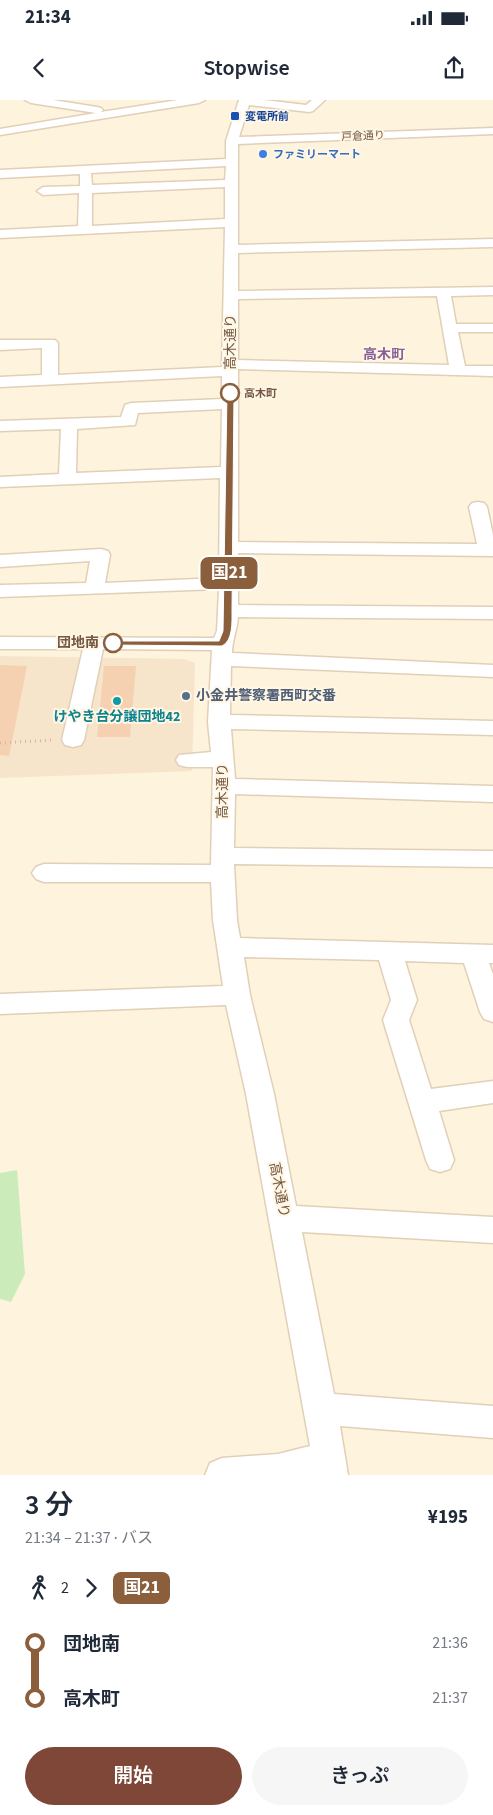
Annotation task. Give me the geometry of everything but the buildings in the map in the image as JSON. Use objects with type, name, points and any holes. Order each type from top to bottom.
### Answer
[{"type":"street","points":[[31,100],[120,113]]},
{"type":"street","points":[[168,100],[183,107]]},
{"type":"street","points":[[0,132],[120,113],[183,107],[199,100]]},
{"type":"street","points":[[245,101],[309,109],[319,100]]},
{"type":"street","name":"高木通り","points":[[245,101],[232,141],[228,611],[227,631],[222,651],[219,722],[224,786],[222,865],[229,947],[237,995],[260,1094],[321,1409],[330,1467]]},
{"type":"street","points":[[0,121],[34,127]]},
{"type":"street","name":"戸倉通り","points":[[232,141],[493,131]]},
{"type":"street","points":[[0,174],[232,162]]},
{"type":"street","points":[[85,230],[86,169]]},
{"type":"street","points":[[43,191],[232,183]]},
{"type":"street","points":[[0,234],[231,223]]},
{"type":"street","points":[[231,249],[493,243]]},
{"type":"street","points":[[231,295],[493,291]]},
{"type":"street","points":[[443,292],[458,370]]},
{"type":"street","points":[[451,328],[493,328]]},
{"type":"street","points":[[0,345],[50,343],[50,380]]},
{"type":"street","points":[[0,382],[231,368],[493,371]]},
{"type":"street","points":[[0,426],[129,422],[131,408],[230,404]]},
{"type":"street","points":[[67,479],[69,425]]},
{"type":"street","points":[[0,482],[229,472]]},
{"type":"street","points":[[229,547],[490,550],[478,507]]},
{"type":"street","points":[[0,561],[101,555],[94,589]]},
{"type":"street","points":[[0,591],[94,589],[228,582]]},
{"type":"street","points":[[228,611],[493,613]]},
{"type":"street","points":[[0,643],[94,643],[493,671]]},
{"type":"street","points":[[73,740],[94,643]]},
{"type":"street","points":[[219,722],[493,728]]},
{"type":"street","points":[[187,760],[223,759]]},
{"type":"street","points":[[224,786],[493,794]]},
{"type":"street","points":[[44,873],[222,865],[493,859]]},
{"type":"street","points":[[229,947],[483,953],[493,1012]]},
{"type":"street","points":[[390,951],[404,1000],[396,1020],[440,1160]]},
{"type":"street","points":[[0,1004],[237,995]]},
{"type":"street","points":[[421,1102],[493,1092]]},
{"type":"street","points":[[284,1218],[493,1230]]},
{"type":"street","points":[[321,1409],[493,1422]]},
{"type":"street","points":[[222,1475],[330,1467]]},
{"type":"path","points":[[0,743],[73,740]]},
{"type":"shaded area","points":[[0,656],[184,659],[195,663],[192,771],[0,778]]},
{"type":"green space","points":[[17,1170],[25,1274],[11,1302],[0,1299],[0,1173]]},
{"type":"bus line","name":"国21","points":[[113,643],[222,644],[227,631],[228,611],[230,393]]},
{"type":"place","name":"変電所前","points":[[235,116]]},
{"type":"place","name":"ファミリーマート","points":[[263,154]]},
{"type":"place","name":"高木町","points":[[230,393]]},
{"type":"place","name":"団地南","points":[[113,643]]},
{"type":"place","name":"小金井警察署西町交番","points":[[186,696]]},
{"type":"place","name":"けやき台分譲団地42","points":[[117,701]]},
{"type":"district","name":"高木町","points":[[384,355]]}]
